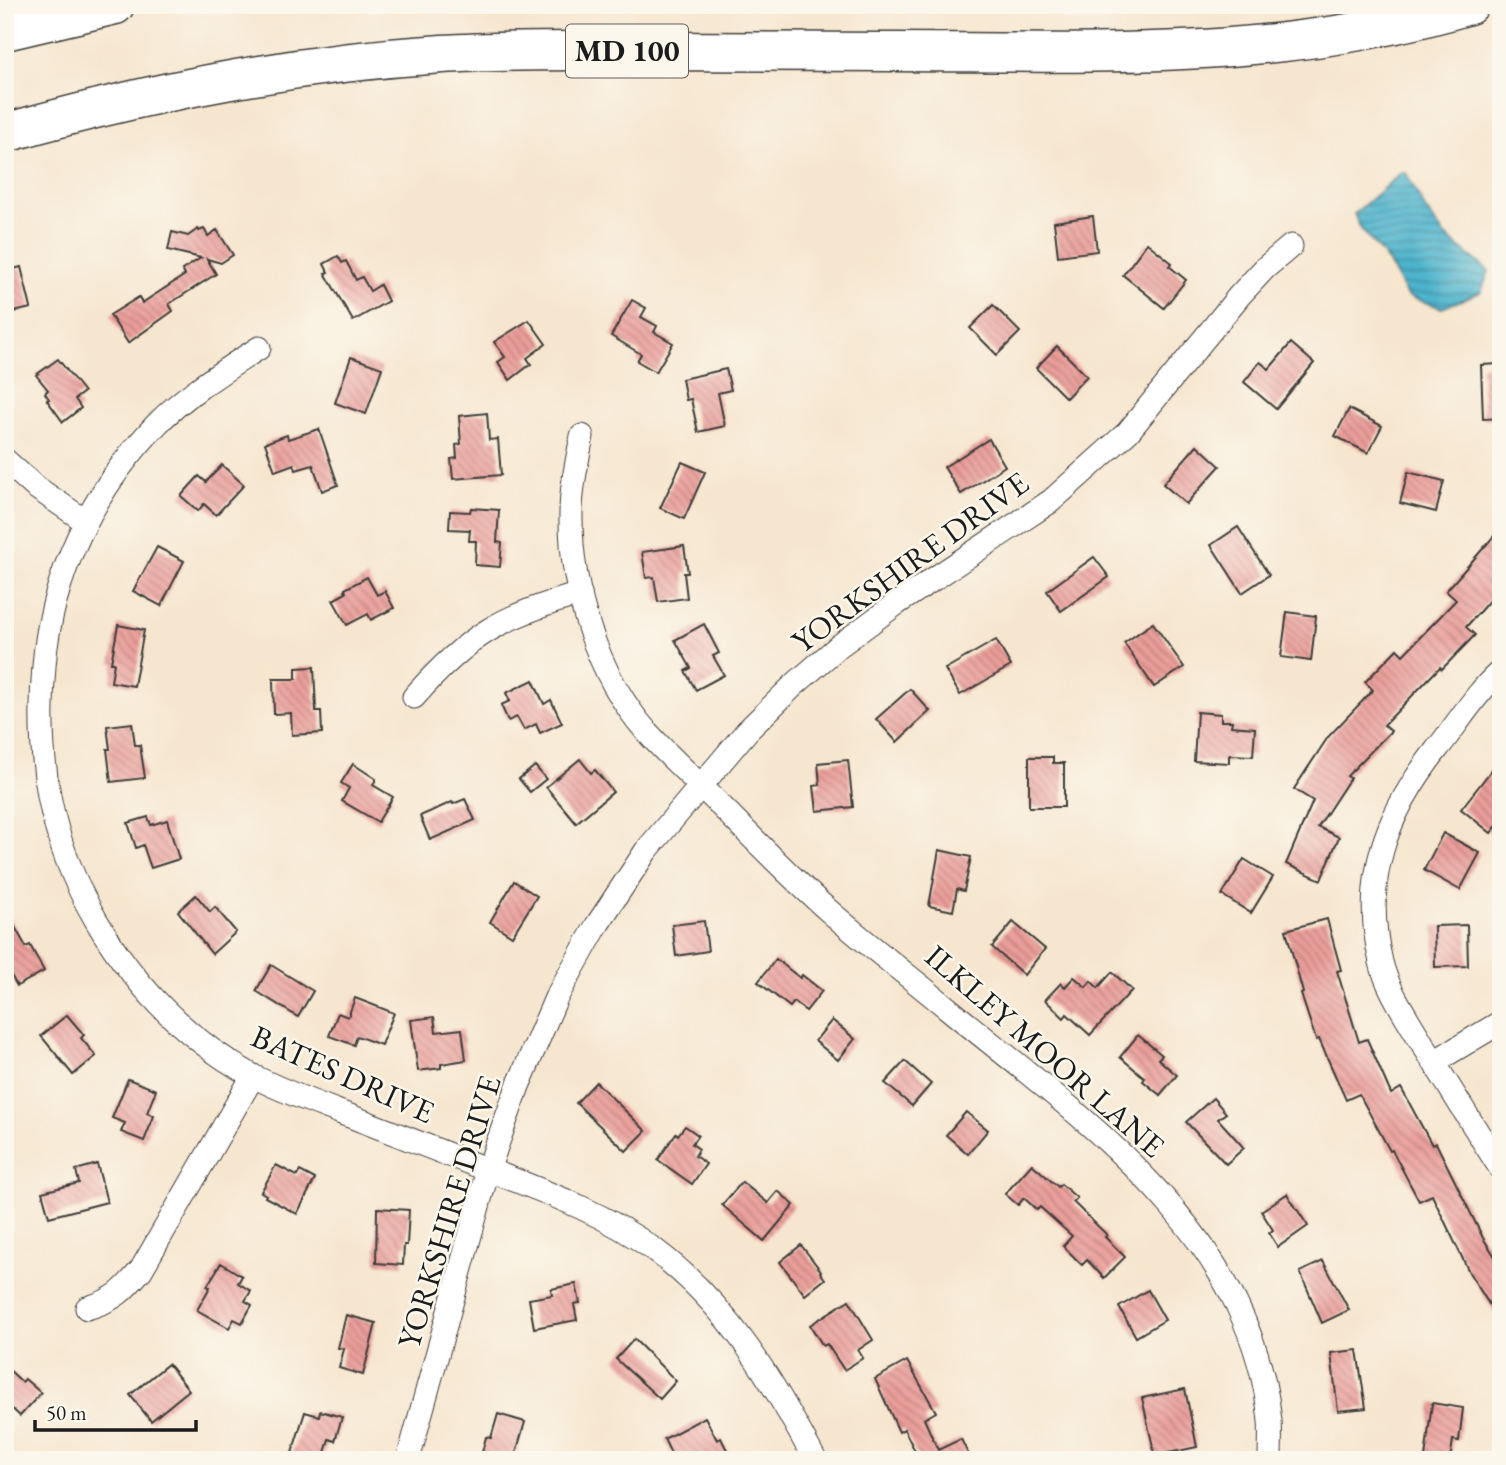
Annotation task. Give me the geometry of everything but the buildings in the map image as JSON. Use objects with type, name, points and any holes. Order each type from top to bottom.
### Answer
[{"type":"highway","points":[[5,31],[115,5]]},
{"type":"highway","name":"MD 100","points":[[5,134],[76,113],[157,94],[339,63],[444,54],[581,51],[1156,52],[1257,45],[1345,33],[1469,5]]},
{"type":"street","name":"YORKSHIRE DRIVE","points":[[408,1460],[488,1170],[517,1086],[556,998],[597,925],[646,851],[747,731],[794,685],[839,646],[896,604],[1051,501],[1128,432],[1239,296],[1265,268],[1291,246]]},
{"type":"street","name":"BATES DRIVE","points":[[259,348],[185,399],[157,424],[123,464],[85,521],[63,572],[51,611],[40,704],[41,741],[49,803],[68,864],[90,909],[116,953],[148,993],[206,1044],[253,1076],[571,1201],[615,1224],[655,1250],[690,1279],[719,1309],[751,1350],[783,1399],[815,1460]]},
{"type":"street","name":"ILKLEY MOOR LANE","points":[[582,436],[573,481],[573,554],[580,594],[592,634],[624,700],[647,732],[779,865],[828,910],[1091,1125],[1143,1174],[1189,1226],[1217,1268],[1244,1319],[1261,1370],[1270,1420],[1270,1460]]},
{"type":"street","points":[[5,460],[34,486],[85,521]]},
{"type":"street","points":[[414,696],[443,664],[465,645],[497,624],[535,607],[580,594]]},
{"type":"street","points":[[1501,671],[1413,779],[1391,822],[1379,855],[1374,890],[1375,929],[1382,964],[1397,1001],[1501,1169]]},
{"type":"street","points":[[1434,1062],[1501,1022]]},
{"type":"street","points":[[88,1308],[107,1302],[122,1293],[141,1270],[253,1076]]},
{"type":"water","points":[[1402,172],[1406,173],[1425,209],[1444,235],[1489,271],[1481,292],[1442,308],[1407,296],[1388,261],[1361,229],[1354,214]]}]
